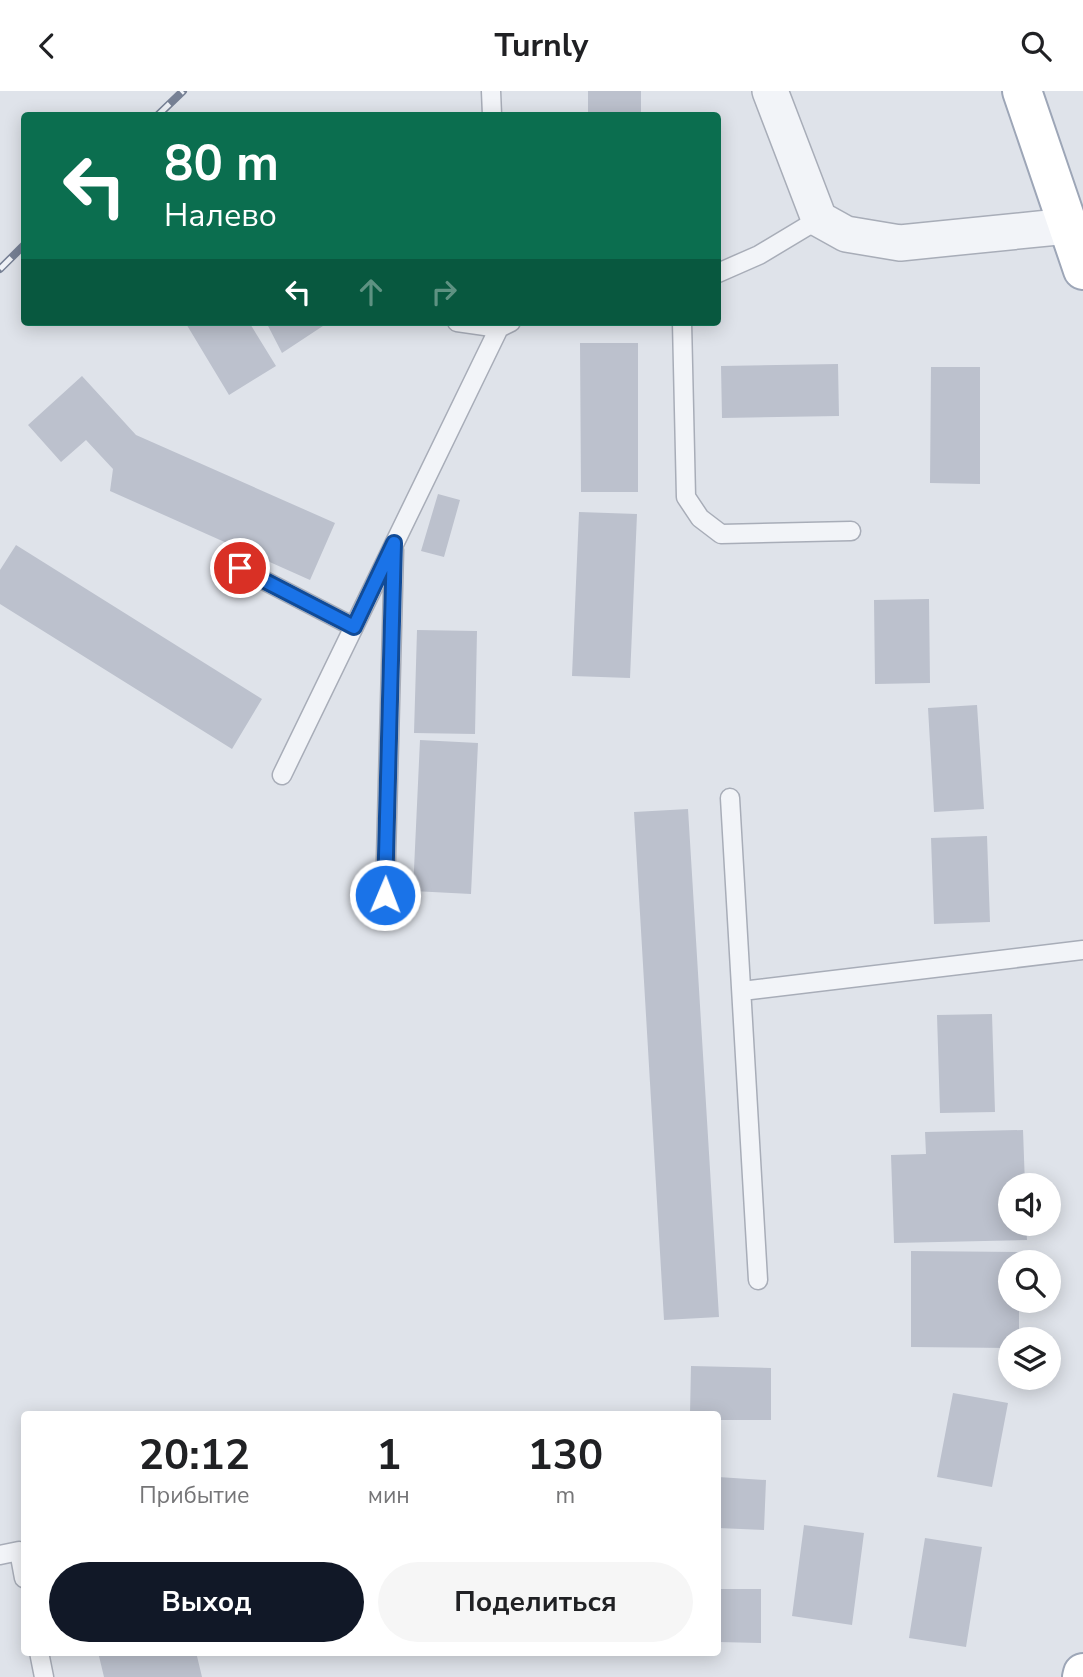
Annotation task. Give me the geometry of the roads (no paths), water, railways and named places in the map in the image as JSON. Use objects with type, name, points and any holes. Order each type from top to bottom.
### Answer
[{"type":"main road","points":[[1022,91],[1083,270]]},
{"type":"street","points":[[770,91],[819,219],[846,234],[900,243],[1068,226]]},
{"type":"lane","points":[[491,91],[492,112]]},
{"type":"lane","points":[[721,272],[759,255],[819,219]]},
{"type":"lane","points":[[282,775],[502,326]]},
{"type":"lane","points":[[682,326],[687,497],[700,518],[721,534],[851,531]]},
{"type":"lane","points":[[385,895],[394,543]]},
{"type":"lane","points":[[240,568],[354,627]]},
{"type":"lane","points":[[730,798],[758,1280]]},
{"type":"lane","points":[[742,991],[1083,950]]},
{"type":"lane","points":[[0,1555],[19,1551],[21,1562]]},
{"type":"lane","points":[[40,1656],[44,1677]]},
{"type":"railway","points":[[161,112],[183,91]]},
{"type":"railway","points":[[0,269],[21,248]]}]
